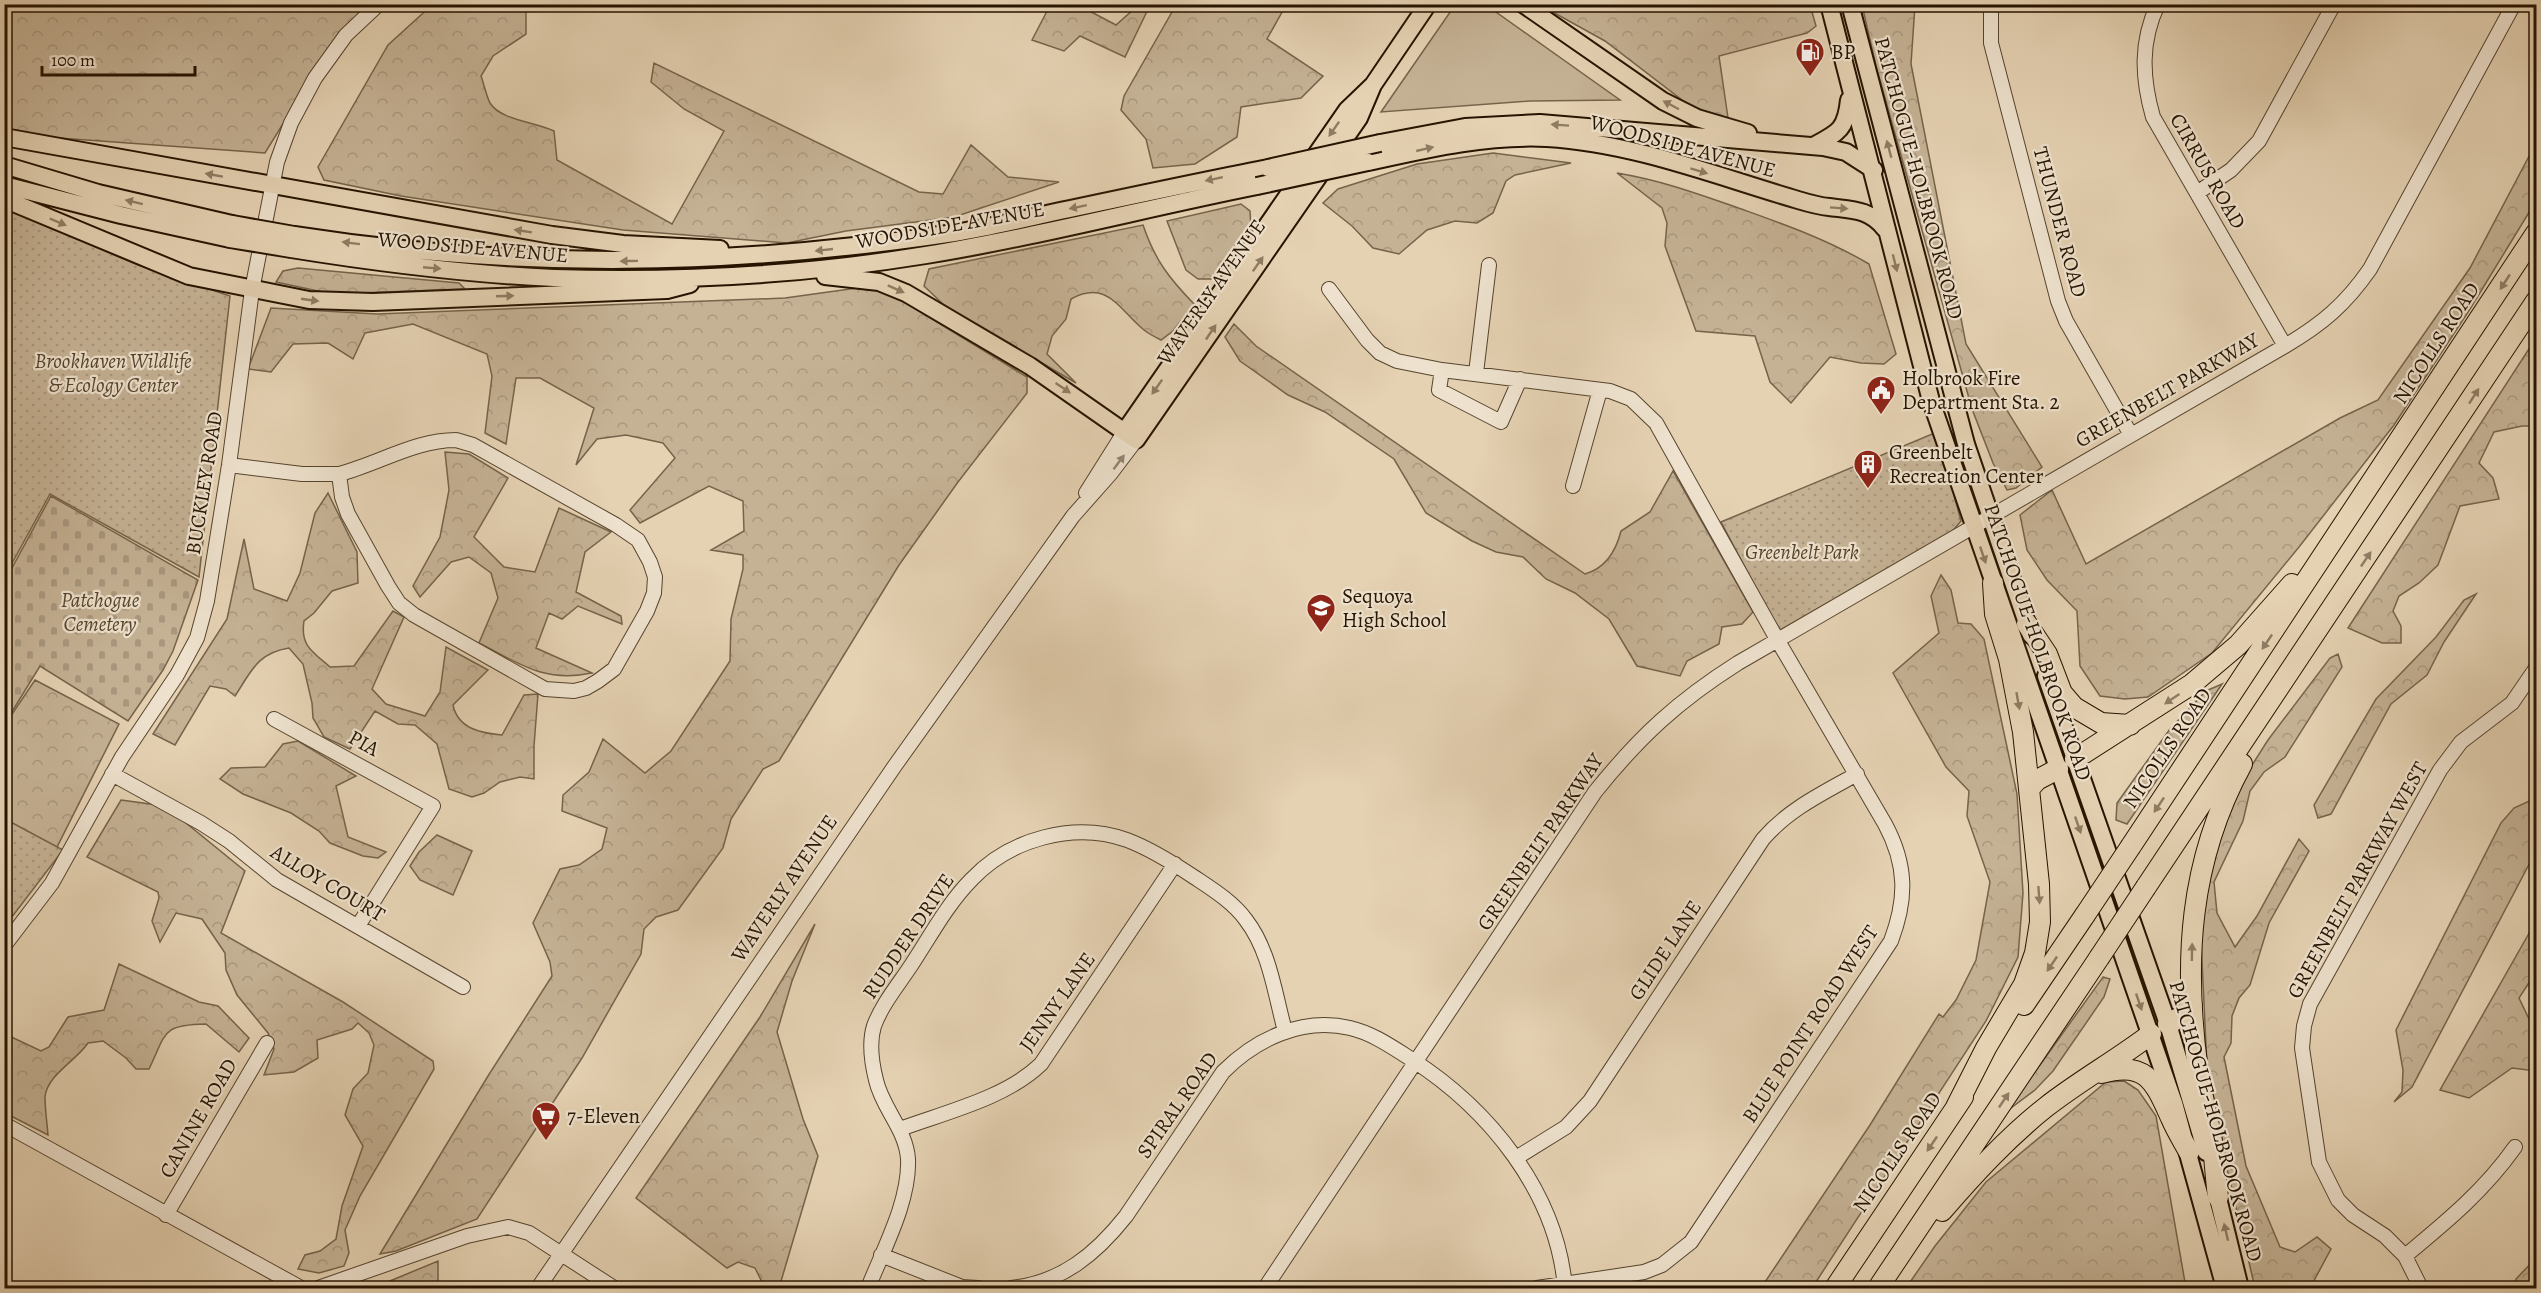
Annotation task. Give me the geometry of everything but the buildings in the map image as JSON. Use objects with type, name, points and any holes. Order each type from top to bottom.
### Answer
[{"type":"highway","name":"NICOLLS ROAD","points":[[1835,1288],[2392,453],[2536,232]]},
{"type":"highway","points":[[1880,1288],[2536,301]]},
{"type":"highway","points":[[2030,789],[2037,780],[2130,725],[2192,684],[2238,645],[2293,583],[2353,497],[2392,453]]},
{"type":"highway","points":[[1956,1107],[1986,1048],[2017,998],[2030,969],[2038,938],[2040,905],[2030,789],[2019,707],[2009,659],[1995,614],[1993,583]]},
{"type":"highway","points":[[2027,624],[2047,654],[2062,693],[2073,707],[2101,723],[2130,725]]},
{"type":"highway","points":[[2218,1197],[2213,1146],[2198,1074],[2192,1005],[2191,952],[2194,908],[2206,849],[2228,792],[2267,721],[2290,672]]},
{"type":"highway","points":[[2168,1024],[2184,1015],[2192,1005]]},
{"type":"highway","points":[[1880,1288],[1903,1266],[1940,1214],[1991,1157],[2046,1107],[2151,1034]]},
{"type":"highway","points":[[2090,1076],[2123,1068],[2137,1072],[2151,1081],[2162,1095],[2189,1152]]},
{"type":"main road","name":"WAVERLY AVENUE","points":[[1131,435],[1347,110],[1372,85],[1428,4]]},
{"type":"main road","points":[[1523,4],[1680,110],[1714,124],[1786,144]]},
{"type":"main road","name":"PATCHOGUE-HOLBROOK ROAD","points":[[1829,4],[1931,401],[1993,583],[2067,764],[2168,1024],[2218,1197],[2240,1288]]},
{"type":"main road","name":"PATCHOGUE-HOLBROOK ROAD","points":[[1851,4],[1957,411],[2027,624],[2067,764],[2189,1152],[2225,1288]]},
{"type":"main road","points":[[1813,146],[1842,128],[1846,121],[1850,90]]},
{"type":"main road","name":"WOODSIDE AVENUE","points":[[292,242],[523,259],[678,260],[790,253],[956,233],[1137,203],[1268,168],[1380,143],[1465,127],[1540,123],[1813,146],[1846,152],[1870,166]]},
{"type":"main road","points":[[4,136],[586,240],[790,253]]},
{"type":"main road","name":"WOODSIDE AVENUE","points":[[1161,198],[1257,186],[1473,141],[1547,138],[1584,142],[1656,158],[1809,203],[1860,210],[1872,216],[1887,231]]},
{"type":"main road","name":"WOODSIDE AVENUE","points":[[4,165],[231,231]]},
{"type":"main road","points":[[1870,166],[1903,205]]},
{"type":"main road","name":"WOODSIDE AVENUE","points":[[4,185],[121,215],[231,231],[403,265],[552,278],[608,279],[776,273],[953,251],[1137,203]]},
{"type":"main road","points":[[4,199],[201,280],[309,300],[373,302],[667,290],[720,276]]},
{"type":"main road","points":[[776,273],[857,279],[879,282],[896,288],[936,309],[1022,361],[1131,435]]},
{"type":"main road","points":[[2151,1034],[2168,1024]]},
{"type":"street","name":"BUCKLEY ROAD","points":[[4,945],[52,883],[112,774],[185,662],[197,638],[207,601],[229,465],[252,290],[272,185],[283,141],[301,101],[315,78],[346,35],[379,4]]},
{"type":"street","name":"THUNDER ROAD","points":[[1991,4],[1991,43],[2058,301],[2066,321],[2131,435]]},
{"type":"street","name":"CIRRUS ROAD","points":[[2158,4],[2146,37],[2144,59],[2147,95],[2153,117],[2285,346]]},
{"type":"street","points":[[2196,193],[2231,170],[2259,141],[2334,4]]},
{"type":"street","name":"GREENBELT PARKWAY","points":[[1265,1288],[1589,801],[1645,733],[1684,699],[1731,668],[2285,346],[2335,312],[2352,295],[2370,269],[2514,4]]},
{"type":"street","points":[[1476,373],[1489,265]]},
{"type":"street","name":"BLUE POINT ROAD WEST","points":[[1329,289],[1367,340],[1380,352],[1397,362],[1600,390],[1631,399],[1656,423],[1778,641],[1895,842],[1901,866],[1904,892],[1900,918],[1891,941],[1691,1242],[1662,1265],[1644,1272],[1565,1286],[1537,1288]]},
{"type":"street","points":[[1442,370],[1438,390],[1501,422],[1520,379]]},
{"type":"street","points":[[1573,486],[1600,390]]},
{"type":"street","name":"WAVERLY AVENUE","points":[[538,1288],[878,790],[1073,516],[1101,467],[1131,435]]},
{"type":"street","points":[[229,465],[302,474],[339,474],[366,467],[429,442],[456,440],[472,446],[616,525],[638,540],[656,578],[654,593],[647,611],[614,669],[598,681],[574,691],[545,689],[428,624],[399,603],[348,514],[342,497],[339,474]]},
{"type":"street","name":"GREENBELT PARKWAY WEST","points":[[2421,1288],[2405,1256],[2385,1236],[2353,1215],[2338,1200],[2327,1183],[2319,1162],[2302,1048],[2304,1026],[2310,1004],[2440,770],[2461,742],[2512,703],[2536,668]]},
{"type":"street","name":"PIA","points":[[274,719],[433,806],[358,926]]},
{"type":"street","name":"ALLOY COURT","points":[[112,774],[201,823],[229,841],[277,880],[463,987]]},
{"type":"street","name":"GLIDE LANE","points":[[1516,1158],[1566,1127],[1590,1101],[1763,839],[1794,810],[1857,774]]},
{"type":"street","name":"RUDDER DRIVE","points":[[868,1288],[903,1197],[908,1157],[900,1129],[877,1088],[873,1069],[874,1028],[883,1008],[956,897],[988,864],[1016,847],[1042,837],[1078,833],[1104,834],[1125,839],[1149,849],[1175,864],[1232,905],[1246,920],[1256,936],[1267,963],[1285,1031]]},
{"type":"street","name":"JENNY LANE","points":[[900,1129],[1009,1089],[1034,1071],[1041,1064],[1175,864]]},
{"type":"street","name":"SPIRAL ROAD","points":[[1011,1288],[1042,1282],[1063,1274],[1090,1257],[1126,1216],[1222,1072],[1237,1057],[1261,1041],[1285,1031],[1309,1026],[1349,1028],[1384,1042],[1416,1062],[1470,1103],[1516,1158],[1549,1221],[1565,1286]]},
{"type":"street","name":"CANINE ROAD","points":[[166,1215],[267,1043]]},
{"type":"street","points":[[4,1124],[301,1288]]},
{"type":"street","points":[[2405,1256],[2456,1214],[2487,1184],[2515,1148]]},
{"type":"street","points":[[318,1288],[467,1236],[508,1227],[529,1233],[614,1288]]},
{"type":"street","points":[[881,1255],[941,1280],[962,1287],[978,1288]]},
{"type":"green space","points":[[4,5],[372,5],[339,33],[265,153],[17,135],[5,132]]},
{"type":"green space","points":[[432,5],[520,5],[526,9],[526,34],[493,56],[481,76],[490,103],[495,109],[510,117],[554,131],[557,160],[672,224],[724,131],[684,109],[651,82],[654,63],[919,192],[943,194],[971,145],[1008,177],[1059,182],[954,217],[846,231],[787,243],[623,230],[401,196],[324,180],[318,167],[388,45]]},
{"type":"green space","points":[[1046,5],[1081,5],[1116,25],[1134,9],[1150,5],[1125,57],[1080,36],[1064,51],[1032,40],[1046,13]]},
{"type":"green space","points":[[1176,5],[1286,5],[1267,39],[1323,76],[1301,98],[1241,107],[1237,137],[1195,164],[1153,168],[1146,139],[1121,110],[1124,96]]},
{"type":"green space","points":[[1455,5],[1486,5],[1620,100],[1530,101],[1381,112]]},
{"type":"green space","points":[[1540,5],[1810,5],[1816,26],[1807,33],[1719,56],[1728,118],[1690,106],[1605,41]]},
{"type":"green space","points":[[1862,5],[1915,5],[1911,64],[1966,344],[2042,467],[2016,488],[2007,490],[1993,463],[1972,409],[1876,66]]},
{"type":"green space","points":[[2536,143],[2536,201],[2470,309],[2394,425],[2299,547],[2212,653],[2148,697],[2125,699],[2100,696],[2080,666],[2077,611],[2047,580],[2027,550],[2020,515],[2052,490],[2086,564],[2340,418],[2378,400],[2470,268]]},
{"type":"green space","points":[[1493,153],[1571,163],[1515,175],[1506,181],[1493,213],[1477,223],[1455,221],[1427,230],[1399,254],[1373,248],[1352,226],[1323,203],[1338,189],[1417,164]]},
{"type":"green space","points":[[1617,173],[1676,187],[1751,212],[1819,239],[1869,264],[1896,354],[1884,364],[1861,363],[1830,357],[1791,403],[1770,382],[1755,336],[1696,331],[1665,246],[1667,223],[1662,208]]},
{"type":"green space","points":[[1241,204],[1250,211],[1251,229],[1213,279],[1198,279],[1186,270],[1167,221]]},
{"type":"green space","name":"Brookhaven Wildlife & Ecology Center","points":[[5,208],[138,265],[230,296],[199,577],[50,494],[5,576]]},
{"type":"green space","points":[[1143,225],[1163,268],[1194,304],[1173,331],[1161,340],[1144,330],[1120,306],[1104,295],[1084,294],[1071,299],[1066,319],[1052,336],[1047,354],[1076,383],[945,306],[924,286],[929,269]]},
{"type":"green space","points":[[298,268],[459,283],[465,289],[332,294],[276,282],[283,271]]},
{"type":"green space","points":[[857,288],[878,290],[906,303],[1027,377],[1027,393],[958,482],[899,565],[779,761],[763,769],[731,819],[723,848],[678,910],[656,917],[644,929],[641,954],[582,1058],[477,1219],[396,1251],[380,1254],[488,1076],[552,976],[550,962],[533,923],[560,869],[579,865],[602,849],[607,828],[562,811],[563,795],[589,772],[603,739],[645,773],[671,751],[730,661],[731,619],[743,569],[743,555],[711,550],[744,531],[743,501],[709,486],[640,523],[630,510],[675,458],[663,443],[626,435],[597,439],[576,465],[594,408],[540,378],[516,378],[506,444],[485,433],[492,376],[487,354],[413,324],[365,333],[353,359],[328,343],[293,344],[271,372],[248,369],[271,308],[377,314],[785,298]]},
{"type":"green space","points":[[1234,324],[1256,346],[1585,574],[1599,568],[1609,558],[1621,531],[1650,512],[1673,471],[1753,612],[1742,624],[1722,627],[1719,644],[1687,661],[1680,676],[1637,666],[1609,619],[1575,593],[1546,579],[1523,557],[1496,552],[1472,541],[1426,513],[1394,459],[1325,412],[1288,395],[1240,361],[1225,337]]},
{"type":"green space","points":[[2536,338],[2536,426],[2522,426],[2494,432],[2479,463],[2493,478],[2499,499],[2460,506],[2438,565],[2419,583],[2399,596],[2393,611],[2401,626],[2401,643],[2382,643],[2348,628]]},
{"type":"green space","name":"Greenbelt Park","points":[[1937,432],[1961,521],[1950,534],[1779,631],[1721,522]]},
{"type":"green space","points":[[445,452],[469,454],[508,478],[474,537],[504,567],[535,572],[559,508],[611,532],[585,552],[576,592],[621,616],[622,624],[578,606],[562,619],[549,613],[536,648],[592,673],[560,675],[533,670],[479,643],[498,598],[491,573],[469,557],[451,562],[420,597],[413,586],[440,537],[449,490]]},
{"type":"green space","points":[[328,493],[357,552],[358,583],[332,591],[314,613],[304,621],[304,637],[309,648],[330,667],[354,666],[393,611],[404,617],[372,689],[386,704],[425,716],[440,692],[446,647],[488,670],[453,705],[465,725],[486,733],[502,735],[524,695],[538,694],[534,779],[520,777],[500,782],[484,793],[472,797],[449,789],[437,744],[415,725],[398,724],[375,711],[350,749],[324,737],[313,718],[303,664],[289,648],[269,654],[262,659],[235,696],[226,689],[210,686],[175,745],[153,734],[227,619],[244,539],[254,589],[287,601],[300,573],[315,513]]},
{"type":"green space","name":"Patchogue Cemetery","points":[[51,496],[198,580],[173,651],[163,670],[128,721],[40,666],[5,723],[5,581]]},
{"type":"green space","points":[[1941,575],[1951,590],[1958,623],[1971,624],[1984,639],[2017,794],[2023,893],[2018,957],[1986,1021],[1812,1288],[1761,1288],[1870,1125],[1939,1014],[1943,1017],[1956,1000],[1976,960],[1990,882],[1967,816],[1969,791],[1946,767],[1893,673],[1939,633],[1931,596]]},
{"type":"green space","points":[[2476,594],[2444,642],[2427,675],[2391,704],[2331,814],[2318,818],[2314,805],[2376,699],[2436,637],[2464,600]]},
{"type":"green space","points":[[2338,654],[2342,667],[2285,757],[2264,772],[2250,791],[2243,821],[2214,882],[2217,913],[2235,947],[2257,916],[2299,839],[2309,851],[2269,923],[2250,985],[2239,998],[2232,1016],[2231,1043],[2224,1057],[2246,1166],[2280,1247],[2295,1252],[2317,1237],[2331,1249],[2310,1288],[2255,1288],[2208,1088],[2200,918],[2218,841],[2240,784],[2268,740],[2330,658]]},
{"type":"green space","points":[[35,680],[119,724],[57,847],[4,917],[4,726]]},
{"type":"green space","points":[[2222,684],[2127,824],[2116,820],[2117,803],[2170,729],[2206,691]]},
{"type":"green space","points":[[298,741],[356,776],[336,786],[348,837],[386,852],[378,858],[363,856],[330,843],[319,831],[291,813],[243,794],[220,779],[231,768],[265,767],[283,744]]},
{"type":"green space","points":[[2536,798],[2536,851],[2412,1087],[2394,1102],[2402,1092],[2403,1070],[2396,1030],[2501,823],[2514,808]]},
{"type":"green space","points":[[121,800],[165,806],[245,871],[221,933],[343,1002],[433,1061],[434,1069],[360,1196],[345,1230],[349,1253],[344,1266],[319,1273],[298,1269],[305,1255],[320,1251],[336,1239],[342,1206],[363,1146],[345,1115],[353,1089],[368,1073],[374,1045],[369,1033],[358,1023],[352,1029],[317,1040],[318,1058],[294,1072],[264,1075],[274,1049],[268,1033],[237,995],[226,970],[225,953],[202,919],[176,913],[160,942],[152,921],[159,898],[158,892],[87,857]]},
{"type":"green space","points":[[5,819],[63,850],[5,926]]},
{"type":"green space","points":[[437,835],[472,851],[453,895],[420,880],[410,866],[419,852]]},
{"type":"green space","points":[[2536,921],[2536,972],[2519,998],[2530,1021],[2536,1024],[2536,1071],[2512,1068],[2469,1098],[2440,1090]]},
{"type":"green space","points":[[815,924],[792,981],[777,1032],[803,1119],[818,1156],[779,1288],[765,1288],[755,1268],[738,1262],[727,1268],[636,1198],[760,1017]]},
{"type":"green space","points":[[119,964],[199,1002],[218,1006],[249,1038],[239,1052],[206,1024],[181,1026],[167,1033],[149,1069],[136,1069],[126,1058],[103,1041],[88,1043],[56,1075],[47,1089],[45,1102],[48,1135],[5,1113],[5,1034],[41,1051],[49,1047],[68,1017],[104,1010]]},
{"type":"green space","points":[[2103,977],[2110,979],[2104,997],[2053,1071],[2035,1090],[2007,1111]]},
{"type":"green space","points":[[2124,1081],[2138,1090],[2156,1116],[2186,1288],[1906,1288],[1935,1246],[1986,1182],[2106,1082]]},
{"type":"green space","points":[[2536,1258],[2536,1288],[2515,1288],[2516,1279]]},
{"type":"green space","points":[[438,1261],[438,1285],[431,1288],[373,1288]]},
{"type":"place","name":"BP","points":[[1810,78]]},
{"type":"place","name":"Holbrook Fire Department Sta. 2","points":[[1881,416]]},
{"type":"place","name":"Greenbelt Recreation Center","points":[[1868,490]]},
{"type":"place","name":"Sequoya High School","points":[[1321,634]]},
{"type":"place","name":"7-Eleven","points":[[546,1142]]}]
